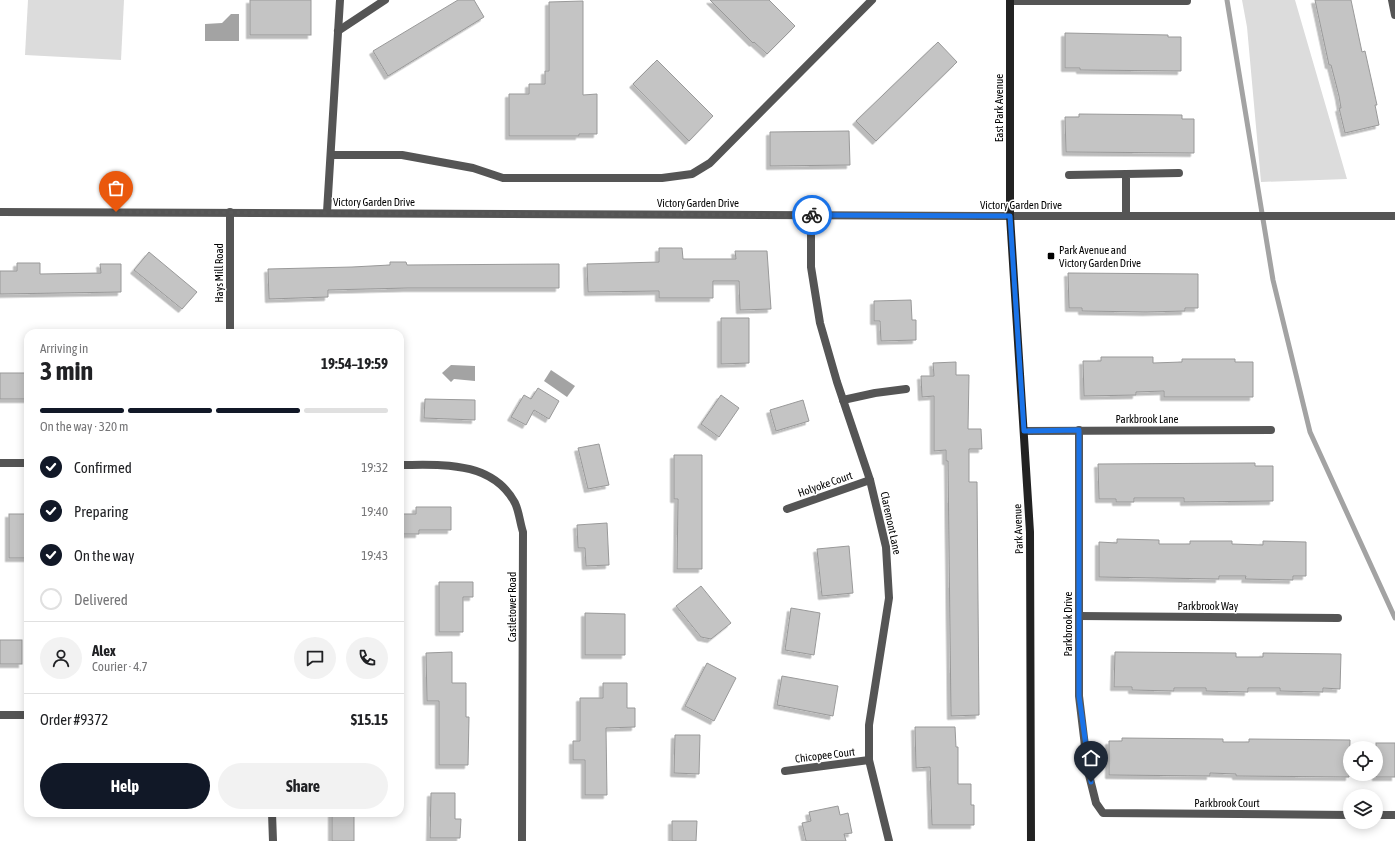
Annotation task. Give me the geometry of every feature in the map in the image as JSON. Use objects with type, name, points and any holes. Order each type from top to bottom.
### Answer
[{"type":"main road","name":"East Park Avenue","points":[[1010,0],[1010,216]]},
{"type":"main road","name":"Park Avenue","points":[[1010,216],[1030,532],[1031,841]]},
{"type":"street","points":[[328,212],[340,0]]},
{"type":"street","points":[[338,31],[386,0]]},
{"type":"street","points":[[331,155],[402,155],[473,168],[503,178],[662,178],[692,174],[710,163],[872,0]]},
{"type":"street","points":[[1010,0],[1187,1]]},
{"type":"street","points":[[1392,0],[1395,15]]},
{"type":"street","points":[[1069,175],[1179,173]]},
{"type":"street","points":[[1126,174],[1126,216]]},
{"type":"street","name":"Victory Garden Drive","points":[[0,212],[1395,216]]},
{"type":"street","name":"Hays Mill Road","points":[[230,212],[230,329]]},
{"type":"street","name":"Claremont Lane","points":[[812,215],[811,267],[820,323],[843,400],[870,480],[886,547],[889,598],[869,725],[869,760],[889,841]]},
{"type":"street","points":[[843,400],[875,393],[906,389]]},
{"type":"street","name":"Parkbrook Drive","points":[[1079,430],[1080,703],[1088,771],[1096,803],[1103,813]]},
{"type":"street","name":"Parkbrook Lane","points":[[1024,431],[1271,430]]},
{"type":"street","points":[[0,463],[24,463]]},
{"type":"street","name":"Castletower Road","points":[[404,465],[451,465],[478,470],[500,484],[515,503],[523,532],[522,841]]},
{"type":"street","name":"Holyoke Court","points":[[787,509],[870,480]]},
{"type":"street","name":"Parkbrook Way","points":[[1079,616],[1338,618]]},
{"type":"street","points":[[0,715],[24,715]]},
{"type":"street","name":"Chicopee Court","points":[[785,770],[869,760]]},
{"type":"street","name":"Parkbrook Court","points":[[1103,813],[1343,815]]},
{"type":"street","points":[[1383,815],[1395,815]]},
{"type":"street","points":[[272,817],[272,841]]},
{"type":"shaded area","points":[[28,0],[124,0],[121,60],[25,55]]},
{"type":"shaded area","points":[[1242,0],[1295,0],[1347,179],[1261,182],[1247,27]]},
{"type":"shaded area","points":[[231,14],[239,14],[239,41],[205,41],[205,24],[222,23]]},
{"type":"shaded area","points":[[451,365],[475,366],[475,381],[454,379],[451,382],[442,373]]},
{"type":"shaded area","points":[[551,370],[575,386],[567,397],[544,381]]},
{"type":"building","points":[[250,0],[311,0],[311,35],[250,35]]},
{"type":"building","points":[[458,0],[474,0],[484,17],[388,76],[373,51]]},
{"type":"building","points":[[710,0],[769,0],[795,26],[767,54],[754,42],[753,43]]},
{"type":"building","points":[[1315,0],[1351,0],[1362,52],[1365,51],[1377,105],[1375,105],[1379,125],[1345,133],[1339,108],[1341,108],[1339,96],[1331,65],[1329,65]]},
{"type":"building","points":[[583,1],[583,95],[597,94],[597,134],[579,134],[579,136],[509,136],[509,94],[529,94],[529,84],[545,84],[545,71],[549,71],[549,2]]},
{"type":"building","points":[[1065,33],[1168,35],[1168,37],[1181,37],[1181,71],[1080,70],[1080,68],[1065,68]]},
{"type":"building","points":[[938,42],[957,62],[876,141],[856,121]]},
{"type":"building","points":[[657,60],[713,116],[689,141],[633,84]]},
{"type":"building","points":[[1079,114],[1182,115],[1182,119],[1194,119],[1194,153],[1066,152],[1065,117],[1079,117]]},
{"type":"building","points":[[849,131],[850,165],[770,166],[770,132]]},
{"type":"building","points":[[659,248],[682,248],[683,259],[736,259],[735,251],[767,251],[771,309],[740,310],[739,281],[713,281],[713,298],[659,298],[659,291],[588,292],[587,264],[659,262]]},
{"type":"building","points":[[149,252],[197,292],[182,309],[134,270]]},
{"type":"building","points":[[390,262],[406,262],[407,265],[559,264],[559,288],[407,288],[328,290],[328,297],[269,299],[268,269],[390,265]]},
{"type":"building","points":[[17,263],[40,263],[40,274],[101,273],[100,264],[121,264],[121,292],[0,294],[0,271],[17,271]]},
{"type":"building","points":[[1068,273],[1198,274],[1198,308],[1185,308],[1185,311],[1146,312],[1082,311],[1082,308],[1069,308]]},
{"type":"building","points":[[911,300],[912,320],[916,320],[916,340],[881,341],[880,321],[874,321],[874,301]]},
{"type":"building","points":[[721,318],[749,318],[749,363],[721,364]]},
{"type":"building","points":[[1101,357],[1153,357],[1153,363],[1182,362],[1182,359],[1235,359],[1235,362],[1253,362],[1253,397],[1164,397],[1164,391],[1136,392],[1136,395],[1084,396],[1083,361],[1101,361]]},
{"type":"building","points":[[956,362],[956,375],[969,375],[968,429],[981,429],[982,449],[969,449],[969,482],[977,482],[979,715],[951,716],[948,461],[946,461],[946,450],[934,451],[934,396],[922,397],[921,376],[934,376],[933,363]]},
{"type":"building","points":[[0,373],[24,373],[24,399],[0,399]]},
{"type":"building","points":[[538,388],[559,401],[549,419],[534,410],[526,425],[511,417],[524,395],[531,399]]},
{"type":"building","points":[[721,395],[739,408],[719,437],[701,424]]},
{"type":"building","points":[[425,399],[475,400],[475,420],[424,418]]},
{"type":"building","points":[[803,400],[809,421],[776,431],[770,410]]},
{"type":"building","points":[[599,444],[609,485],[588,489],[578,448]]},
{"type":"building","points":[[674,455],[702,455],[702,569],[677,569],[678,499],[674,499]]},
{"type":"building","points":[[1255,463],[1255,466],[1273,466],[1273,501],[1184,502],[1184,498],[1134,498],[1134,502],[1116,502],[1116,499],[1099,499],[1098,464]]},
{"type":"building","points":[[416,507],[451,507],[451,530],[419,530],[419,534],[404,534],[404,514],[416,514]]},
{"type":"building","points":[[9,514],[24,514],[24,558],[9,558]]},
{"type":"building","points":[[607,523],[609,565],[586,566],[585,548],[578,548],[577,525]]},
{"type":"building","points":[[1117,539],[1159,540],[1159,544],[1190,544],[1190,541],[1232,541],[1232,544],[1263,545],[1263,541],[1306,542],[1306,576],[1293,576],[1293,580],[1245,579],[1246,576],[1219,576],[1219,579],[1099,577],[1099,542],[1117,543]]},
{"type":"building","points":[[849,546],[853,593],[822,596],[817,549]]},
{"type":"building","points":[[439,582],[473,582],[473,597],[463,597],[463,632],[439,632]]},
{"type":"building","points":[[701,586],[731,623],[711,639],[701,637],[676,606]]},
{"type":"building","points":[[791,608],[820,613],[814,655],[785,650]]},
{"type":"building","points":[[585,613],[625,614],[625,655],[585,655]]},
{"type":"building","points":[[0,640],[22,640],[22,664],[0,664]]},
{"type":"building","points":[[452,652],[452,683],[466,683],[466,717],[469,717],[468,765],[439,765],[439,701],[427,701],[426,653]]},
{"type":"building","points":[[1115,652],[1236,653],[1236,657],[1263,657],[1263,653],[1341,654],[1340,689],[1323,688],[1323,692],[1280,691],[1280,688],[1248,688],[1248,692],[1206,691],[1206,688],[1174,688],[1174,691],[1132,690],[1132,687],[1114,687]]},
{"type":"building","points":[[707,663],[736,678],[714,721],[685,706]]},
{"type":"building","points":[[782,676],[838,686],[833,716],[777,705]]},
{"type":"building","points":[[603,683],[627,683],[627,708],[635,708],[635,727],[606,728],[607,795],[585,795],[585,760],[573,760],[573,741],[580,741],[580,698],[603,698]]},
{"type":"building","points":[[915,727],[955,727],[956,747],[958,747],[958,784],[971,784],[971,805],[974,805],[974,825],[932,825],[930,767],[916,768]]},
{"type":"building","points":[[675,735],[700,735],[699,774],[674,773]]},
{"type":"building","points":[[1122,738],[1223,739],[1223,742],[1249,742],[1249,739],[1350,740],[1343,741],[1343,777],[1236,776],[1236,774],[1210,773],[1210,776],[1109,775],[1109,741],[1122,741]]},
{"type":"building","points":[[1383,743],[1395,743],[1395,777],[1383,777]]},
{"type":"building","points":[[431,793],[455,793],[455,819],[461,819],[460,838],[430,838]]},
{"type":"building","points":[[838,806],[840,815],[848,813],[852,833],[844,834],[846,841],[806,841],[802,823],[811,821],[809,812]]},
{"type":"building","points":[[332,817],[354,817],[354,841],[332,841]]},
{"type":"building","points":[[672,821],[697,821],[696,841],[672,841]]},
{"type":"waterway","points":[[1227,0],[1273,280],[1310,432],[1395,618]]},
{"type":"way so far","points":[[116,212],[812,215]]},
{"type":"place","name":"Park Avenue and Victory Garden Drive","points":[[1051,256]]},
{"type":"route","points":[[812,215],[1010,216],[1024,431],[1079,430],[1079,696],[1088,771],[1091,782]]}]
